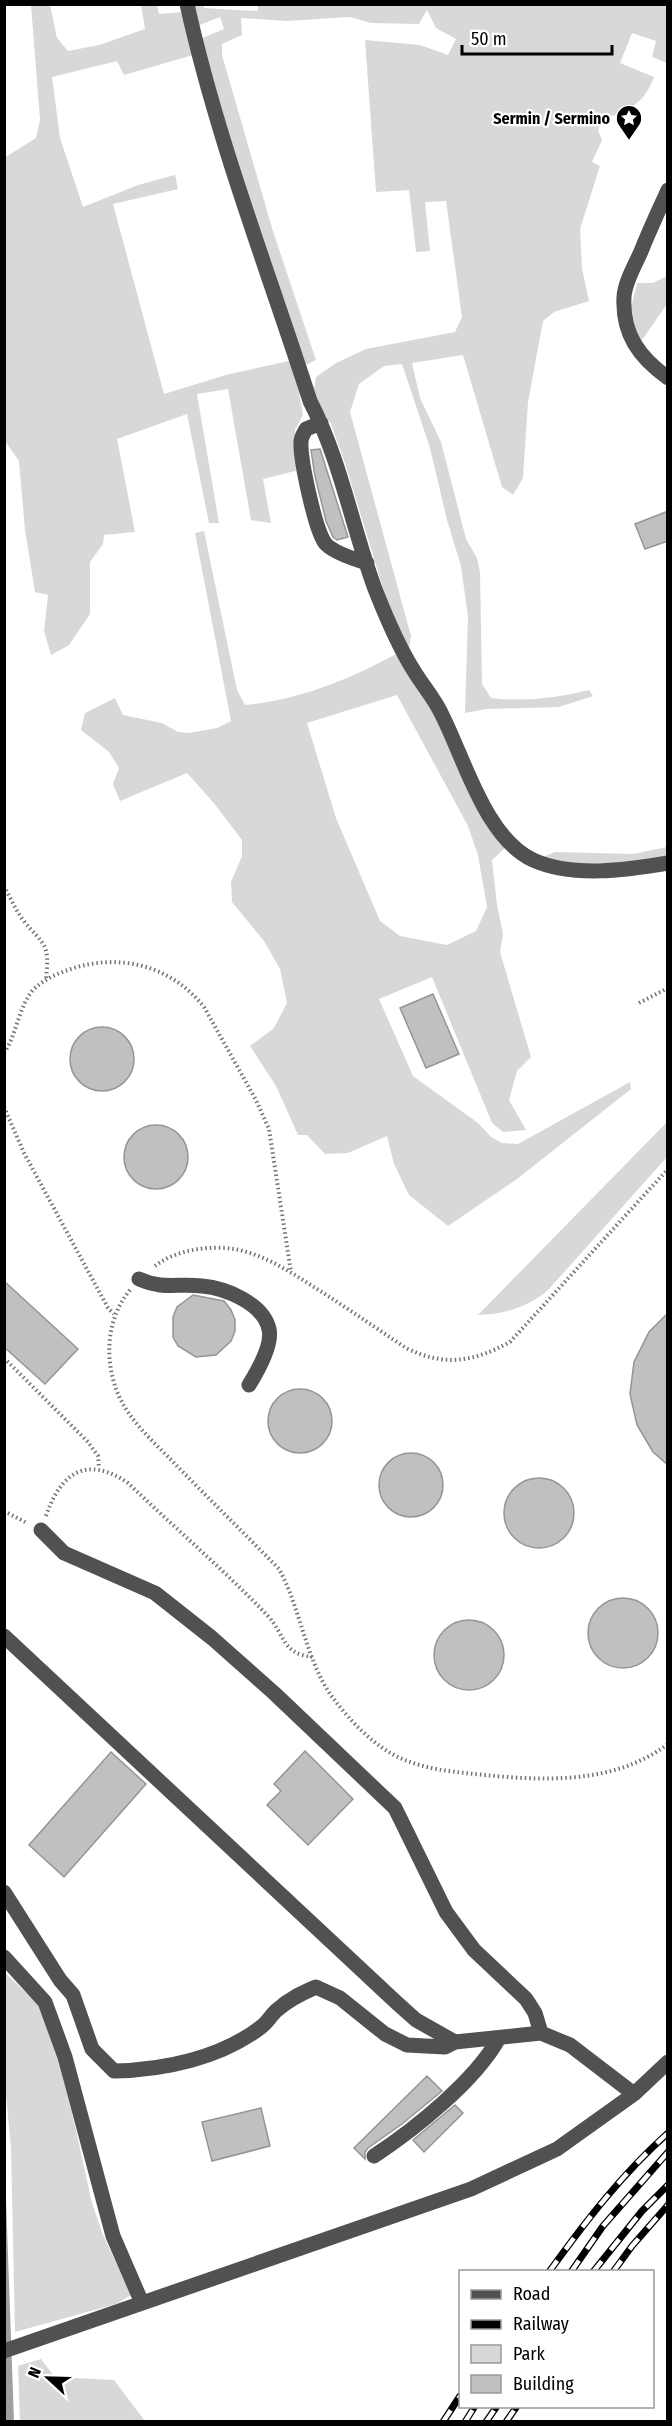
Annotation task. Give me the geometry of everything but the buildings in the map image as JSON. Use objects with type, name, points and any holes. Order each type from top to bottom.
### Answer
[{"type":"street","points":[[188,4],[229,157],[310,401],[321,423],[346,491],[375,588],[412,669],[442,714],[482,802],[502,834],[532,859],[553,866],[577,870],[608,870],[668,862]]},
{"type":"street","points":[[668,190],[629,279],[624,296],[626,324],[635,346],[647,363],[668,378]]},
{"type":"street","points":[[321,423],[306,429],[301,440],[302,461],[317,524],[326,544],[349,557],[368,563]]},
{"type":"street","points":[[139,1279],[154,1286],[183,1284],[218,1288],[239,1296],[260,1313],[269,1329],[267,1349],[249,1385]]},
{"type":"street","points":[[41,1530],[64,1553],[155,1593],[212,1638],[265,1685],[395,1808],[446,1912],[474,1950],[526,1999],[535,2013],[541,2033]]},
{"type":"street","points":[[4,1636],[397,2004],[416,2020],[455,2042]]},
{"type":"street","points":[[4,1892],[60,1980],[73,1995],[92,2049],[114,2071],[140,2070],[180,2063],[227,2048],[263,2026],[276,2011],[295,1996],[316,1987],[340,1998],[386,2034],[407,2044],[445,2047],[455,2042],[541,2033],[570,2044],[634,2094]]},
{"type":"street","points":[[4,1957],[45,2002],[64,2057],[113,2236],[142,2303]]},
{"type":"street","points":[[374,2156],[399,2140],[474,2071],[489,2055],[499,2038]]},
{"type":"street","points":[[4,2351],[85,2325],[142,2303],[471,2189],[557,2149],[634,2094],[668,2062]]},
{"type":"path","points":[[4,886],[17,911],[46,946],[48,956],[46,980]]},
{"type":"path","points":[[4,1053],[32,991],[46,980],[80,965],[101,961],[147,966],[166,974],[195,995],[256,1100],[269,1129],[291,1273]]},
{"type":"path","points":[[639,1003],[668,988]]},
{"type":"path","points":[[4,1107],[24,1153],[104,1301],[114,1314]]},
{"type":"path","points":[[668,1169],[510,1342],[489,1353],[470,1359],[447,1360],[424,1357],[406,1348],[291,1273],[256,1255],[235,1249],[213,1247],[185,1252],[163,1260],[139,1279],[114,1314],[109,1355],[112,1375],[119,1395],[131,1417],[279,1569],[290,1589],[312,1657],[331,1697],[357,1727],[398,1757],[443,1771],[527,1779],[562,1779],[628,1766],[668,1744]]},
{"type":"path","points":[[4,1358],[88,1442],[98,1456],[99,1468]]},
{"type":"path","points":[[4,1511],[41,1530],[51,1501],[64,1481],[84,1470],[99,1468],[113,1473],[128,1483],[270,1619],[288,1649],[300,1656],[312,1657]]},
{"type":"green space","points":[[258,4],[667,5],[667,63],[652,57],[656,41],[632,33],[620,63],[654,77],[646,93],[635,105],[621,113],[604,118],[598,130],[602,140],[592,162],[600,166],[580,229],[582,268],[589,301],[554,312],[543,321],[528,402],[523,478],[513,495],[502,487],[463,355],[412,363],[420,398],[441,442],[466,539],[477,558],[480,572],[482,684],[491,698],[515,700],[540,698],[589,690],[593,696],[559,707],[486,709],[465,713],[468,617],[461,566],[447,520],[430,448],[402,364],[384,366],[359,384],[350,412],[411,636],[409,649],[390,611],[345,463],[331,424],[317,404],[314,390],[316,377],[336,363],[366,349],[455,332],[462,317],[446,201],[425,202],[430,251],[416,252],[409,190],[376,192],[365,40],[420,45],[448,55],[456,39],[436,28],[427,10],[419,24],[371,23],[350,17],[287,21],[241,18],[242,35],[222,44],[222,55],[272,228],[316,360],[306,365],[239,170],[200,39],[224,29],[220,17],[197,26],[193,5],[203,5],[204,8],[258,11]]},
{"type":"green space","points":[[31,5],[50,5],[57,38],[68,51],[99,45],[145,29],[141,5],[157,5],[159,14],[182,12],[193,55],[124,75],[117,61],[52,77],[60,138],[83,207],[138,185],[175,175],[178,189],[113,204],[164,394],[226,375],[293,360],[303,415],[295,430],[299,470],[263,479],[271,523],[251,520],[228,389],[197,394],[219,523],[209,523],[187,414],[117,439],[135,532],[104,535],[103,544],[90,562],[90,614],[69,645],[51,655],[44,631],[48,595],[35,592],[25,530],[19,461],[5,441],[4,158],[36,138],[40,120]]},
{"type":"green space","points":[[667,276],[667,304],[640,343],[629,316],[637,283],[653,283]]},
{"type":"green space","points":[[204,531],[237,690],[245,705],[304,694],[360,672],[396,654],[437,719],[469,793],[488,828],[506,847],[492,860],[503,934],[500,952],[531,1057],[517,1071],[509,1100],[526,1130],[503,1132],[492,1123],[432,977],[379,999],[413,1076],[478,1123],[491,1137],[502,1143],[518,1144],[630,1082],[631,1089],[517,1179],[448,1226],[409,1195],[394,1164],[387,1136],[348,1153],[325,1154],[307,1135],[298,1135],[276,1086],[250,1046],[274,1028],[287,1003],[280,969],[264,941],[232,902],[231,882],[242,856],[242,840],[187,773],[120,801],[113,784],[119,768],[109,752],[81,730],[85,713],[115,698],[123,715],[162,723],[178,732],[189,733],[217,728],[231,721],[195,533]],"holes":[[[397,695],[468,826],[478,855],[487,907],[476,931],[447,945],[400,936],[380,921],[336,818],[307,723]]]},
{"type":"green space","points":[[667,847],[667,857],[591,865],[549,860],[543,857],[555,852],[633,854]]},
{"type":"green space","points":[[667,1122],[667,1157],[549,1289],[525,1305],[497,1313],[478,1315]]},
{"type":"green space","points":[[4,1972],[38,2004],[47,2016],[92,2203],[103,2235],[131,2295],[116,2304],[15,2332],[11,2149],[4,2072]]},
{"type":"green space","points":[[41,2359],[55,2377],[114,2380],[145,2421],[20,2421],[18,2366]]},
{"type":"shaded area","points":[[4,2166],[5,2172],[14,2422],[4,2421]]},
{"type":"railway","points":[[550,2270],[605,2199],[668,2133]]},
{"type":"railway","points":[[572,2270],[603,2226],[668,2152]]},
{"type":"railway","points":[[595,2270],[642,2211],[668,2185]]},
{"type":"railway","points":[[614,2270],[668,2205]]},
{"type":"railway","points":[[443,2422],[459,2398]]},
{"type":"railway","points":[[465,2422],[474,2408]]},
{"type":"railway","points":[[486,2422],[496,2408]]},
{"type":"railway","points":[[506,2422],[516,2408]]},
{"type":"place","name":"Sermin / Sermino","points":[[629,141]]}]
